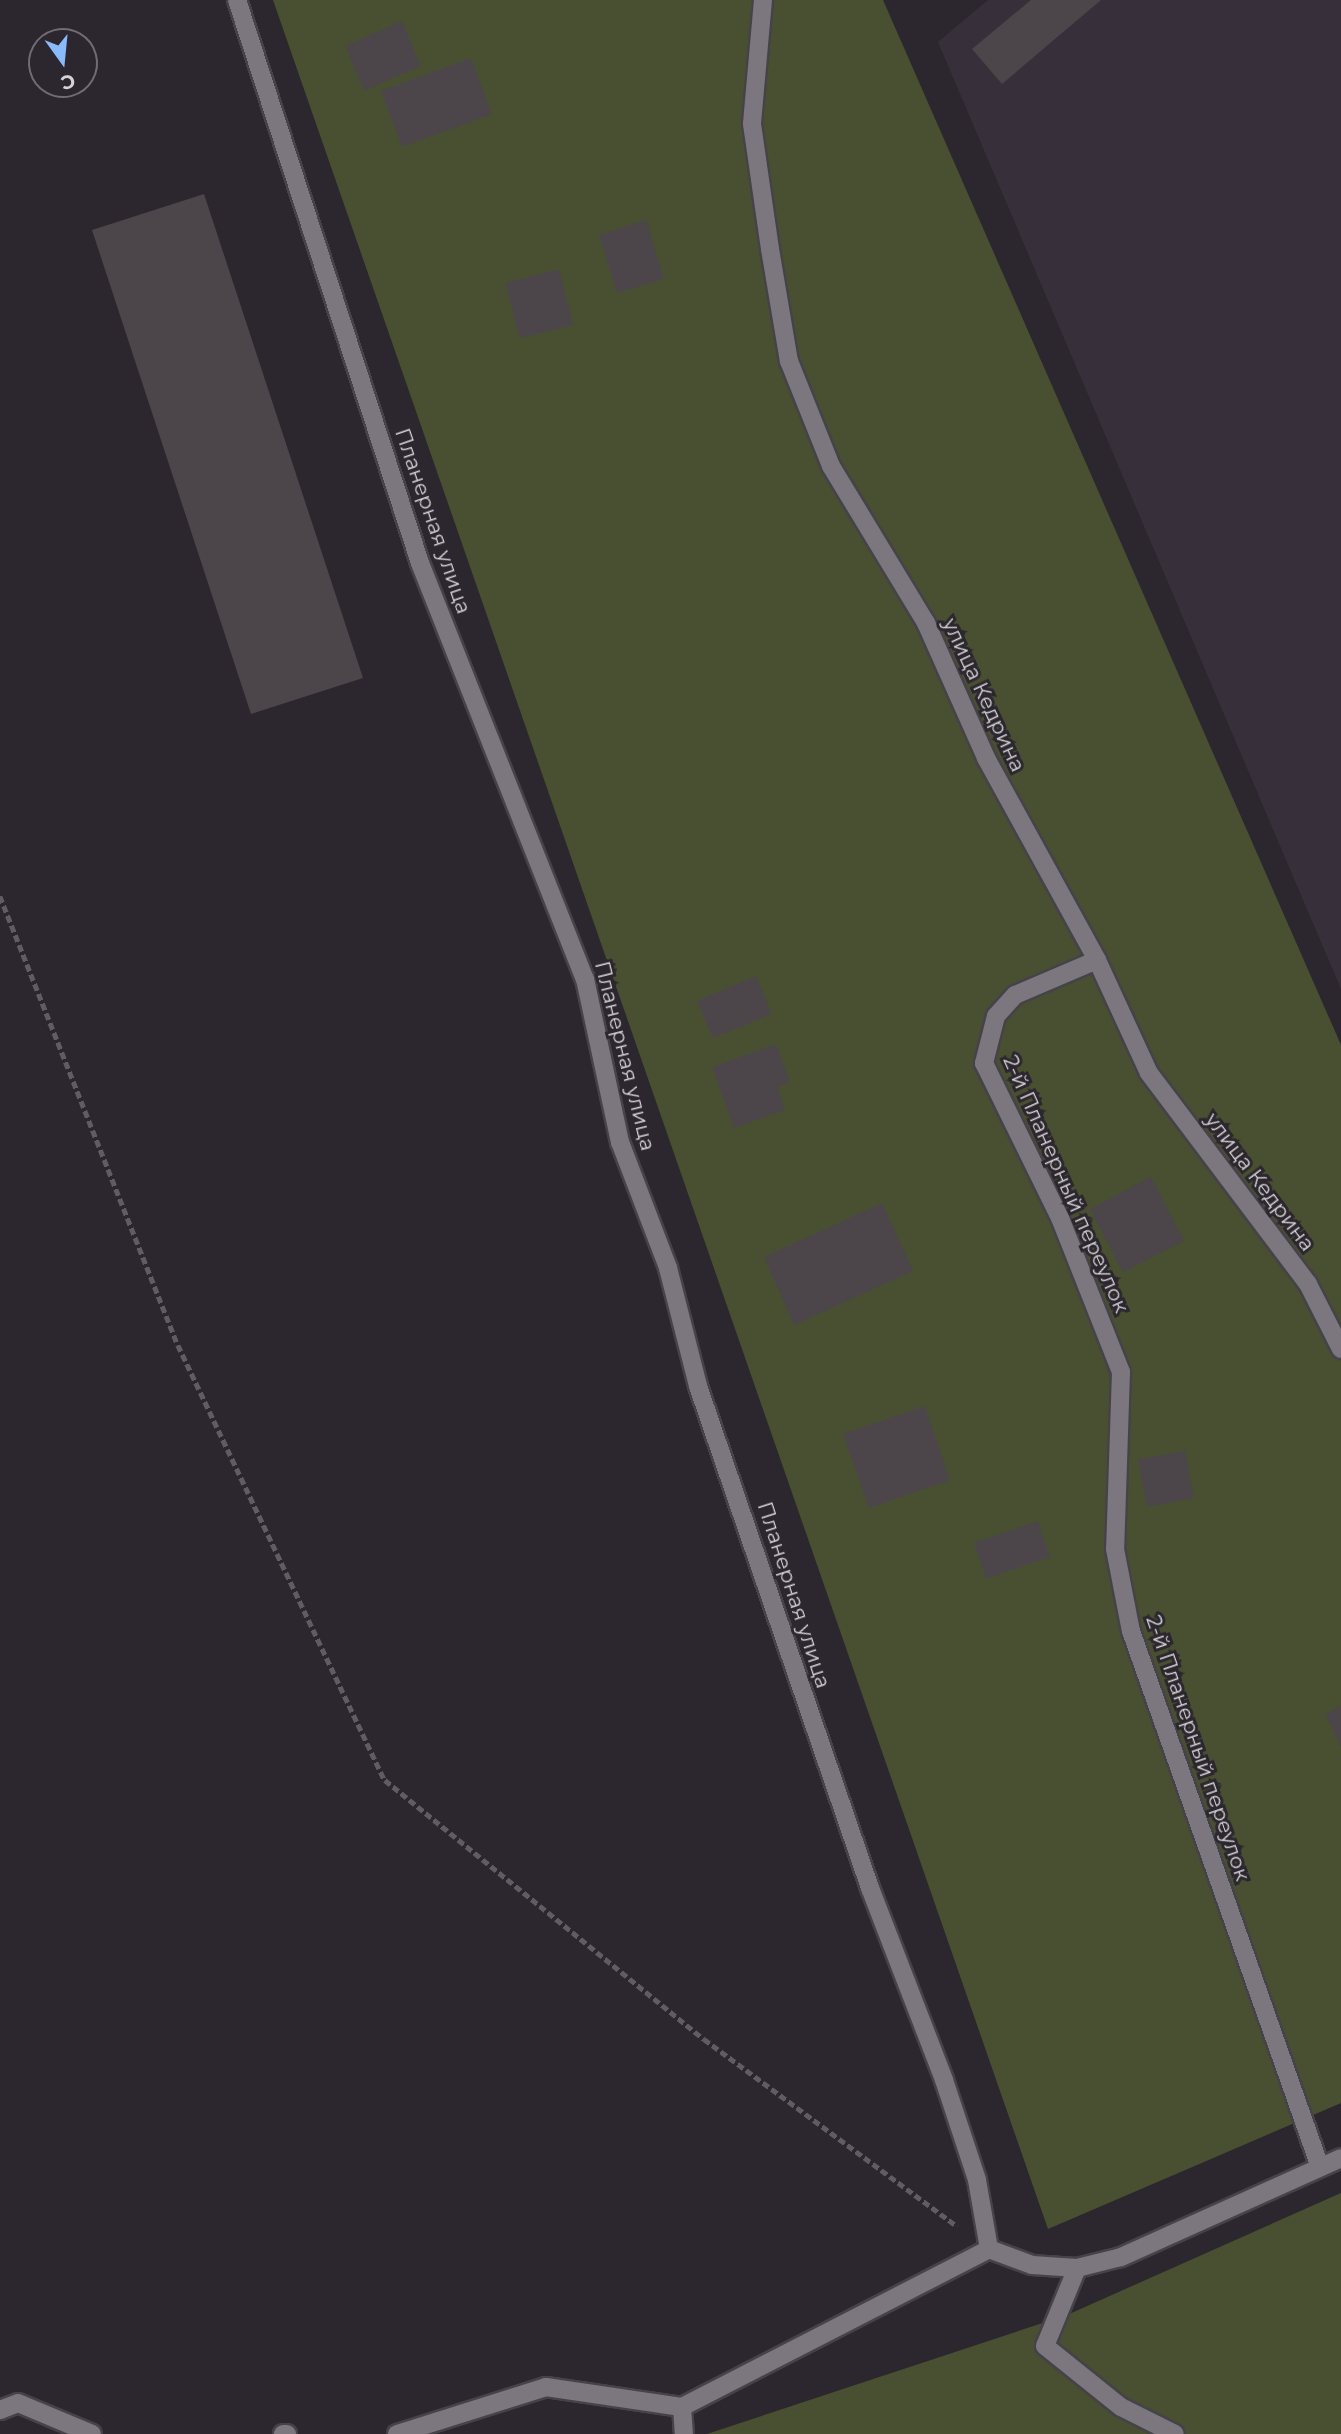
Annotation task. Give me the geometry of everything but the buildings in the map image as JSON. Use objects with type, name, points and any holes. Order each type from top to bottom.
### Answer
[{"type":"street","name":"Планерная улица","points":[[237,0],[420,563],[585,979],[620,1142],[668,1268],[698,1386],[870,1888],[944,2080],[977,2180],[989,2249]]},
{"type":"street","name":"улица Кедрина","points":[[764,0],[752,124],[789,361],[831,466],[926,624],[986,758],[1097,960],[1149,1073],[1308,1284],[1341,1349]]},
{"type":"street","name":"2-й Планерный переулок","points":[[1097,960],[1015,995],[996,1016],[984,1063],[1060,1219],[1121,1372],[1115,1549],[1131,1631],[1320,2167]]},
{"type":"street","points":[[397,2434],[546,2387],[682,2407],[989,2249],[1032,2265],[1077,2268],[1121,2256],[1341,2158]]},
{"type":"street","points":[[1077,2268],[1045,2346],[1121,2407],[1175,2434]]},
{"type":"street","points":[[0,2410],[18,2403],[92,2434]]},
{"type":"street","points":[[682,2407],[684,2434]]},
{"type":"path","points":[[0,896],[178,1345],[385,1780],[704,2039],[989,2249]]},
{"type":"shaded area","points":[[988,0],[1341,0],[1341,989],[938,42]]},
{"type":"green space","points":[[273,0],[883,0],[1341,1045],[1341,2103],[1048,2229]]},
{"type":"green space","points":[[1341,2193],[1341,2434],[707,2434],[1067,2315]]}]
